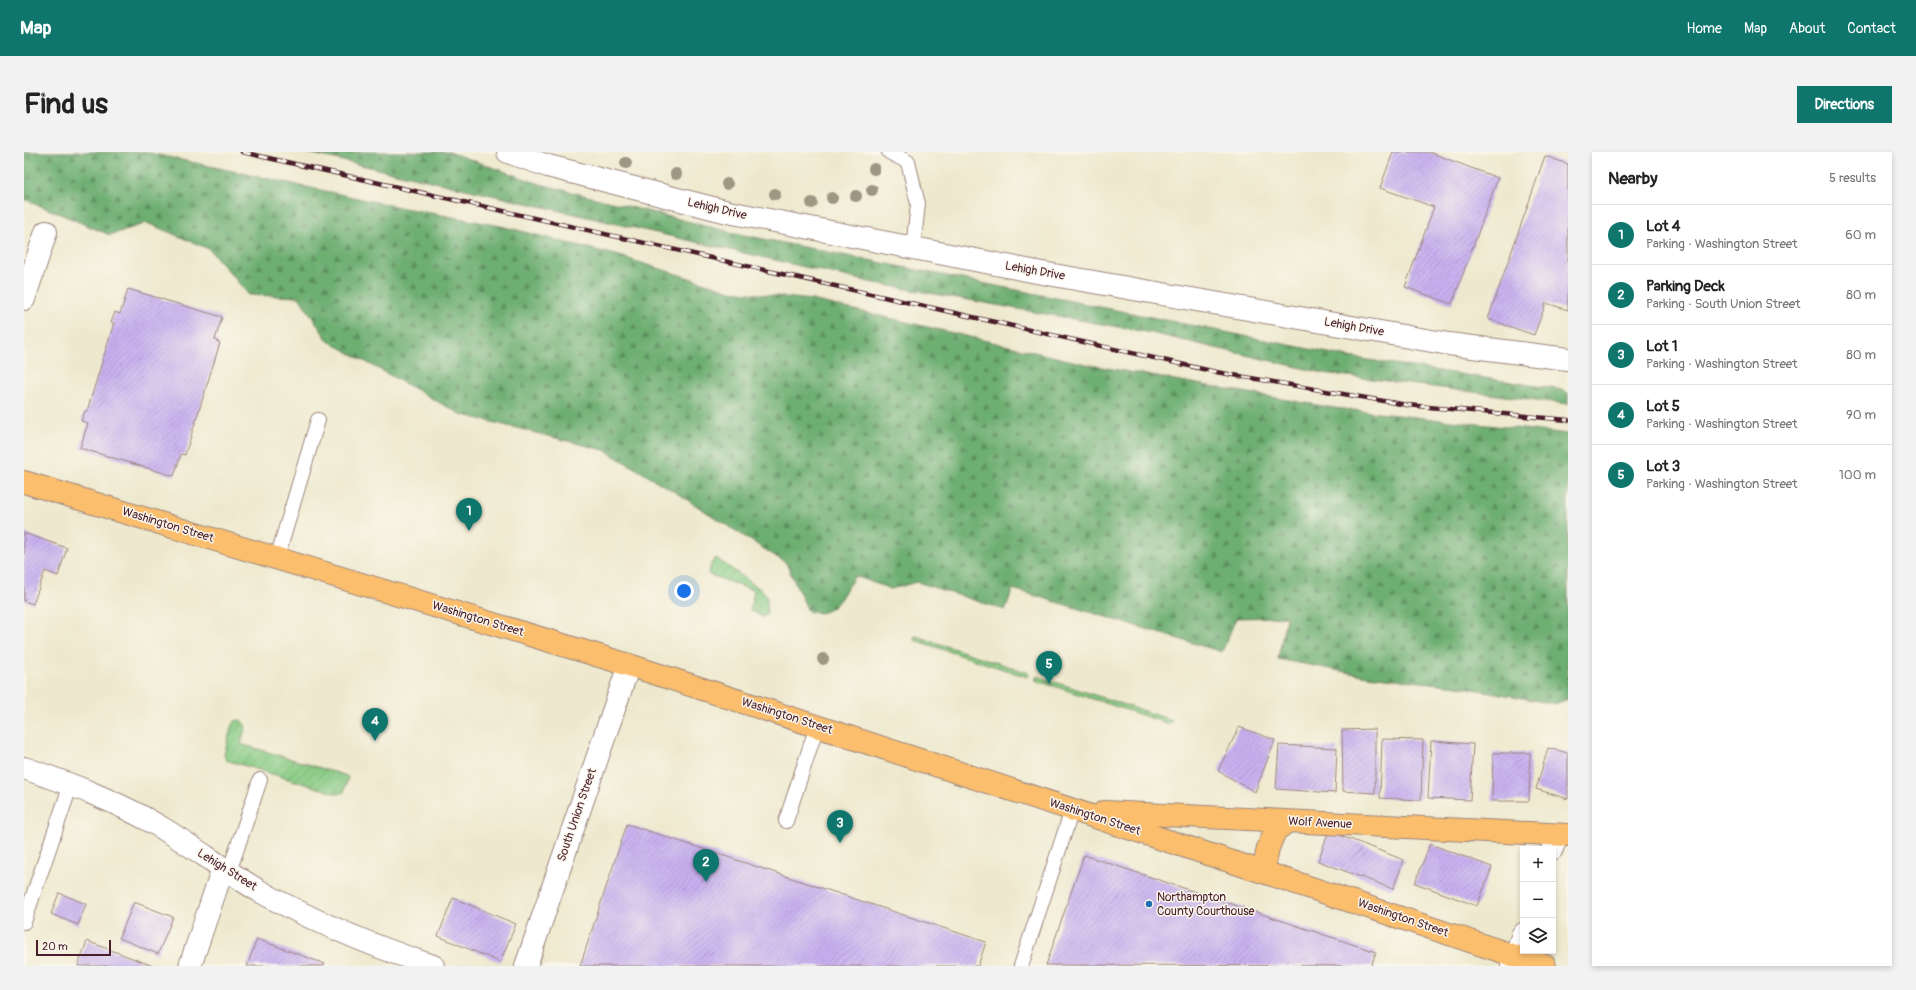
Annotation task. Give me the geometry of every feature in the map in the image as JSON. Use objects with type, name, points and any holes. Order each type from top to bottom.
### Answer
[{"type":"main road","name":"Washington Street","points":[[24,482],[629,665],[1263,872],[1514,961],[1545,966]]},
{"type":"main road","name":"Wolf Avenue","points":[[1072,810],[1287,822],[1559,840]]},
{"type":"main road","points":[[1263,872],[1268,848],[1275,831],[1287,822]]},
{"type":"street","name":"Lehigh Drive","points":[[508,152],[548,166],[728,212],[1042,273],[1449,344],[1568,359]]},
{"type":"street","points":[[24,300],[46,232]]},
{"type":"street","name":"South Union Street","points":[[526,966],[629,665]]},
{"type":"street","name":"Lehigh Street","points":[[24,768],[104,797],[158,825],[262,892],[312,917],[370,943],[433,966]]},
{"type":"street","points":[[190,966],[226,870]]},
{"type":"street","points":[[1514,961],[1520,943]]},
{"type":"lane","points":[[889,152],[908,162],[918,204],[913,248]]},
{"type":"lane","points":[[277,558],[318,420]]},
{"type":"lane","points":[[786,821],[817,726]]},
{"type":"lane","points":[[226,870],[260,780]]},
{"type":"lane","points":[[24,922],[71,784]]},
{"type":"lane","points":[[1021,966],[1072,810]]},
{"type":"green space","points":[[24,152],[145,152],[404,208],[501,226],[616,255],[731,291],[812,300],[1090,365],[1334,408],[1568,434],[1568,699],[1555,704],[1458,686],[1367,676],[1278,659],[1286,617],[1236,618],[1222,652],[1013,589],[1005,610],[917,582],[891,589],[855,576],[831,609],[817,613],[808,611],[786,563],[675,492],[604,450],[460,414],[328,341],[299,297],[249,295],[209,249],[147,223],[110,235],[24,199]]},
{"type":"green space","points":[[304,152],[449,152],[540,184],[734,233],[1349,357],[1563,390],[1568,393],[1568,404],[1323,373],[1151,333],[874,283]]},
{"type":"green space","points":[[716,558],[763,591],[767,597],[767,614],[763,617],[750,610],[754,591],[708,574],[712,562]]},
{"type":"green space","points":[[916,636],[1029,673],[1027,677],[914,640],[914,637]]},
{"type":"green space","points":[[1037,676],[1172,721],[1169,724],[1035,680]]},
{"type":"green space","points":[[241,720],[246,726],[241,744],[344,775],[348,777],[344,792],[338,794],[226,760],[224,755],[232,724],[235,721]]},
{"type":"building","points":[[1393,152],[1429,152],[1498,178],[1452,304],[1405,287],[1434,207],[1380,188]]},
{"type":"building","points":[[1545,156],[1568,164],[1568,310],[1546,303],[1534,335],[1488,319]]},
{"type":"building","points":[[128,289],[222,317],[215,340],[220,343],[185,455],[181,454],[174,476],[80,448],[88,423],[81,421],[85,411],[87,411],[114,323],[111,323],[115,312],[120,314]]},
{"type":"building","points":[[24,533],[67,548],[58,576],[45,571],[33,604],[24,601]]},
{"type":"building","points":[[1239,727],[1275,740],[1255,792],[1218,771]]},
{"type":"building","points":[[1375,729],[1375,793],[1343,791],[1342,730]]},
{"type":"building","points":[[1382,739],[1423,740],[1421,800],[1380,798]]},
{"type":"building","points":[[1431,741],[1473,744],[1470,800],[1428,798]]},
{"type":"building","points":[[1279,745],[1337,748],[1335,793],[1276,789]]},
{"type":"building","points":[[1548,748],[1568,753],[1568,799],[1536,789]]},
{"type":"building","points":[[1493,753],[1530,753],[1529,801],[1492,801]]},
{"type":"building","points":[[627,824],[986,942],[978,966],[580,966]]},
{"type":"building","points":[[1329,831],[1404,860],[1393,889],[1318,861]]},
{"type":"building","points":[[1430,844],[1492,867],[1477,906],[1415,883]]},
{"type":"building","name":"Northampton County Courthouse","points":[[1084,855],[1376,952],[1371,966],[1046,965]]},
{"type":"building","points":[[59,893],[86,904],[78,925],[51,914]]},
{"type":"building","points":[[453,898],[516,924],[500,962],[438,936]]},
{"type":"building","points":[[134,902],[173,917],[158,954],[119,938]]},
{"type":"building","points":[[257,939],[325,964],[324,966],[247,966]]},
{"type":"building","points":[[87,941],[153,966],[78,966]]},
{"type":"railway","points":[[242,152],[1216,372],[1407,405],[1568,420]]},
{"type":"place","name":"Lot 4","points":[[469,531]]},
{"type":"place","name":"Lot 3","points":[[1049,684]]},
{"type":"place","name":"Lot 5","points":[[375,741]]},
{"type":"place","name":"Lot 1","points":[[840,843]]},
{"type":"place","name":"Parking Deck","points":[[706,882]]},
{"type":"place","name":"Northampton County Courthouse","points":[[1149,904]]}]
